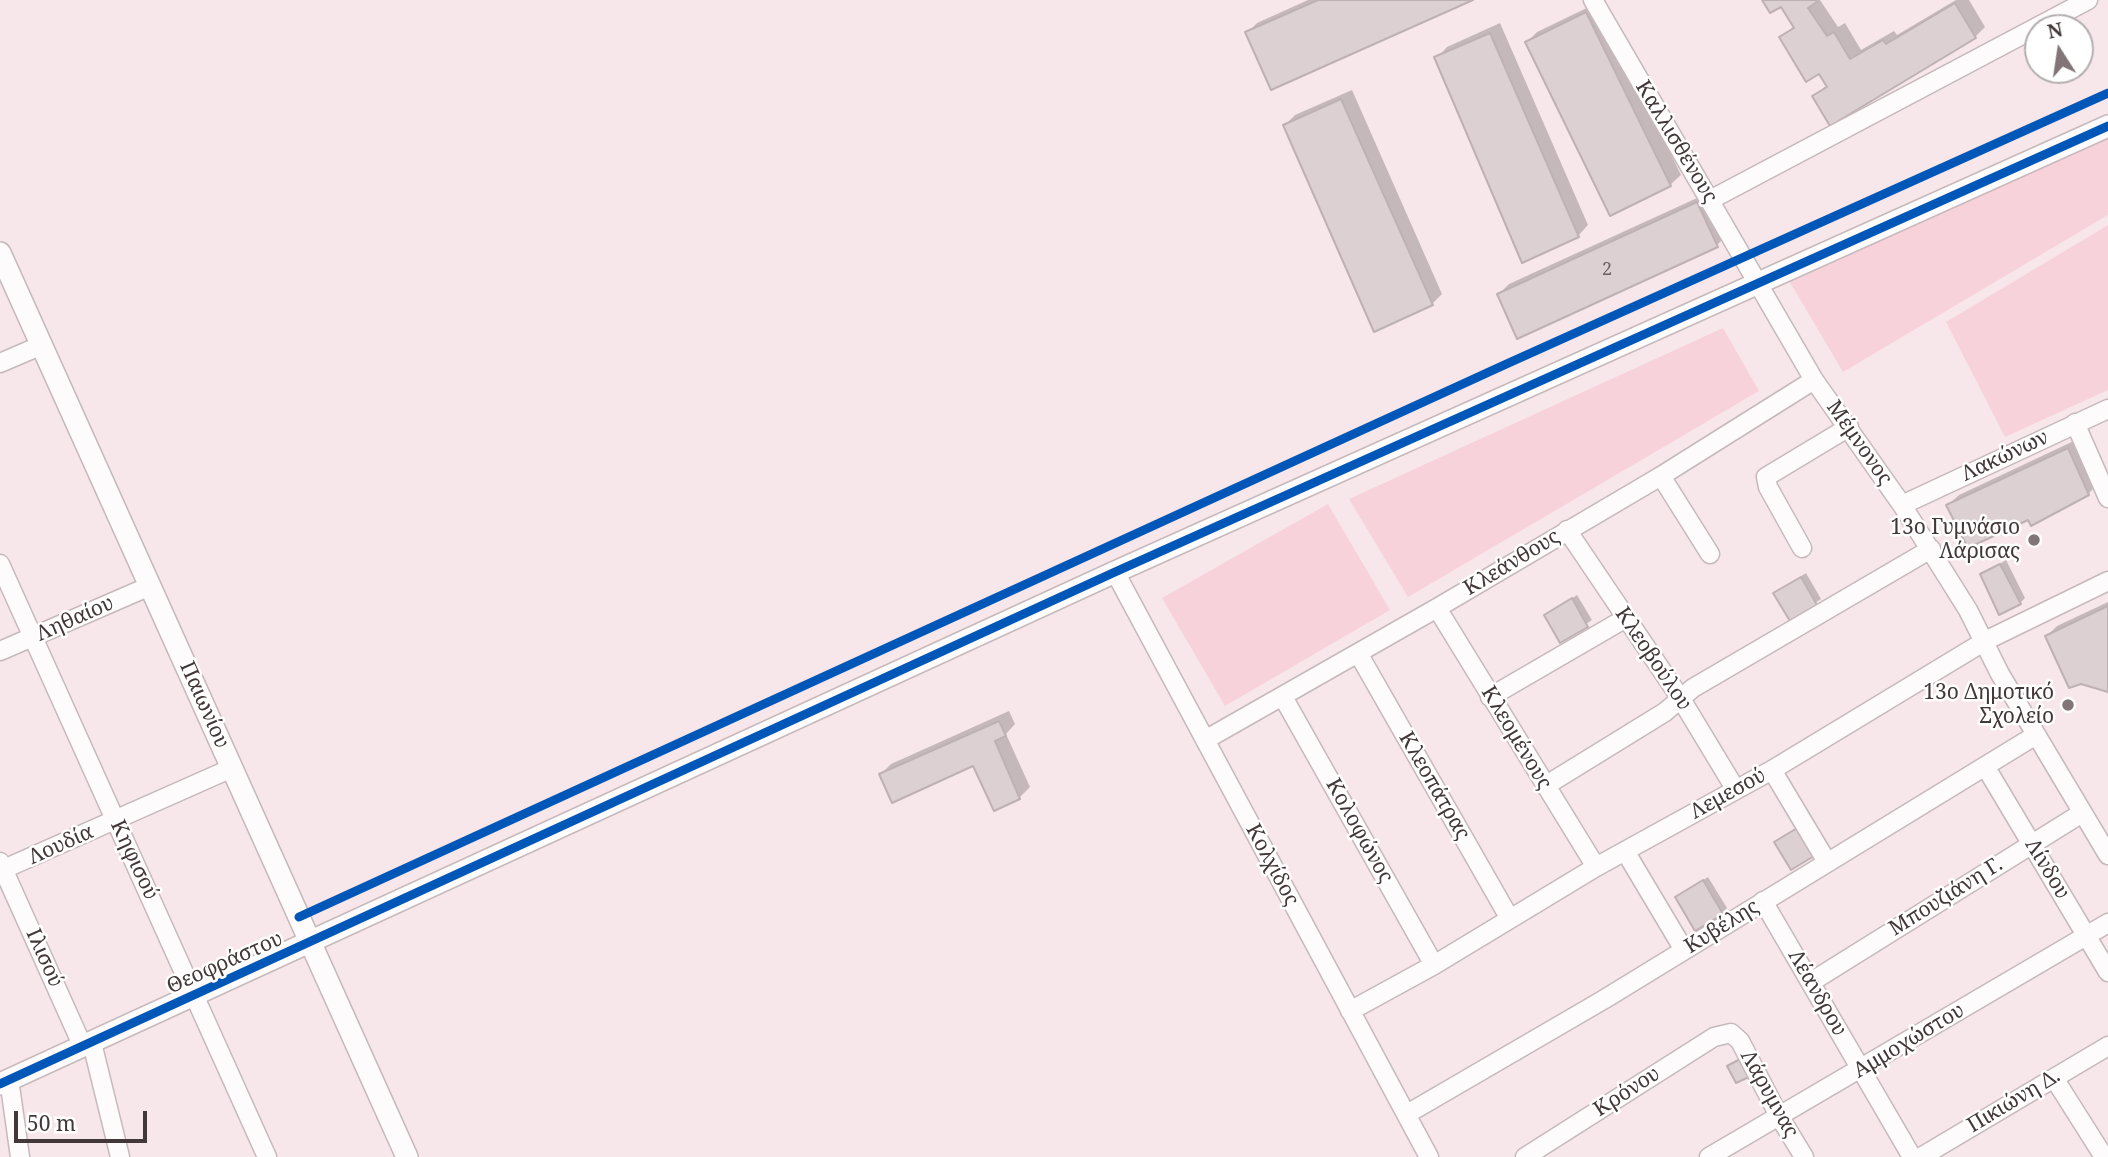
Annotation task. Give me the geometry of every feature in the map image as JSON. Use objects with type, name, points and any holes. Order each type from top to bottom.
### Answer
[{"type":"street","name":"Καλλισθένους","points":[[1593,0],[1758,284]]},
{"type":"street","points":[[1710,200],[2088,0]]},
{"type":"street","name":"Θεοφράστου","points":[[5,1082],[1115,572],[2108,126]]},
{"type":"street","name":"Παιωνίου","points":[[0,253],[407,1157]]},
{"type":"street","name":"Μέμνονος","points":[[1758,284],[1814,380],[1849,426],[1931,550],[1985,641],[2000,674],[2108,855]]},
{"type":"street","points":[[0,363],[42,345]]},
{"type":"street","name":"Κλεάνθους","points":[[1205,740],[1661,476],[1814,380]]},
{"type":"street","name":"Λακώνων","points":[[1902,505],[2108,409]]},
{"type":"street","points":[[2075,423],[2108,498]]},
{"type":"street","points":[[1802,548],[1768,487],[1766,477],[1849,426]]},
{"type":"street","points":[[1661,476],[1710,554]]},
{"type":"street","name":"Κλεοβούλου","points":[[1567,530],[1681,699],[1736,790]]},
{"type":"street","points":[[1545,786],[1665,712],[1693,688],[1931,550]]},
{"type":"street","name":"Κηφισού","points":[[0,564],[267,1157]]},
{"type":"street","name":"Κολχίδος","points":[[1115,572],[1429,1157]]},
{"type":"street","name":"Λεμεσού","points":[[1350,1011],[1434,965],[1596,867],[1736,790],[1985,641],[2108,581]]},
{"type":"street","name":"Ληθαίου","points":[[0,651],[150,586]]},
{"type":"street","name":"Κλεομένους","points":[[1437,608],[1596,867]]},
{"type":"street","points":[[1490,697],[1626,618]]},
{"type":"street","name":"Κλεοπάτρας","points":[[1358,653],[1510,919]]},
{"type":"street","name":"Κολοφώνος","points":[[1283,696],[1434,965]]},
{"type":"street","name":"Κυβέλης","points":[[1406,1114],[1504,1059],[2036,735]]},
{"type":"street","name":"Λίνδου","points":[[1985,766],[2108,972]]},
{"type":"street","name":"Λουδία","points":[[2,865],[115,820],[232,768]]},
{"type":"street","points":[[1772,769],[1827,862]]},
{"type":"street","name":"Μπουζιάνη Γ.","points":[[1811,982],[2082,813]]},
{"type":"street","points":[[1625,851],[1684,950]]},
{"type":"street","name":"Ιλισού","points":[[2,865],[87,1045],[120,1157]]},
{"type":"street","name":"Λέανδρου","points":[[1763,901],[1912,1157]]},
{"type":"street","name":"Αμμοχώστου","points":[[1709,1157],[1862,1070],[2108,923]]},
{"type":"street","name":"Λάρυμνας","points":[[1731,1033],[1740,1041],[1804,1157]]},
{"type":"street","name":"Κρόνου","points":[[1525,1157],[1713,1037],[1731,1033]]},
{"type":"street","name":"Πικιώνη Δ.","points":[[1921,1157],[2108,1045]]},
{"type":"street","points":[[2054,1078],[2104,1157]]},
{"type":"street","points":[[5,1082],[20,1157]]},
{"type":"shaded area","points":[[2108,133],[2108,215],[1843,372],[1787,277]]},
{"type":"shaded area","points":[[2108,225],[2108,390],[2005,437],[1946,322]]},
{"type":"shaded area","points":[[1723,328],[1759,391],[1408,597],[1349,499]]},
{"type":"shaded area","points":[[1328,504],[1390,610],[1225,706],[1162,598]]},
{"type":"building","points":[[1318,0],[1473,0],[1271,90],[1245,32]]},
{"type":"building","points":[[1762,0],[1816,0],[1817,2],[1808,8],[1827,36],[1834,32],[1850,59],[1883,40],[1886,44],[1955,3],[1976,38],[1830,126],[1812,96],[1827,87],[1819,74],[1806,82],[1779,37],[1794,28],[1781,7],[1770,13]]},
{"type":"building","points":[[1586,12],[1671,186],[1610,216],[1525,42]]},
{"type":"building","points":[[1490,33],[1579,237],[1522,263],[1434,57]]},
{"type":"building","points":[[1341,99],[1433,305],[1374,332],[1283,125]]},
{"type":"building","points":[[1697,202],[1718,247],[1517,339],[1497,294]]},
{"type":"building","points":[[2068,448],[2089,495],[2031,526],[2028,520],[1968,548],[1946,505]]},
{"type":"building","points":[[2000,564],[2021,604],[1999,615],[1980,574]]},
{"type":"building","points":[[1801,577],[1817,605],[1790,621],[1773,593]]},
{"type":"building","points":[[1572,598],[1588,627],[1560,643],[1544,615]]},
{"type":"building","points":[[2108,606],[2108,692],[2081,684],[2069,688],[2045,636]]},
{"type":"building","points":[[999,721],[1006,736],[995,741],[1020,799],[994,811],[973,766],[892,803],[879,774]]},
{"type":"building","points":[[1802,825],[1819,853],[1791,870],[1774,842]]},
{"type":"building","points":[[1703,880],[1723,914],[1695,931],[1675,897]]},
{"type":"building","points":[[1742,1058],[1751,1076],[1736,1083],[1727,1066]]},
{"type":"cycle path","points":[[299,917],[1502,366],[2108,93]]},
{"type":"cycle path","points":[[0,1084],[1115,572],[2108,126]]},
{"type":"place","name":"13ο Γυμνάσιο Λάρισας","points":[[2034,540]]},
{"type":"place","name":"13ο Δημοτικό Σχολείο","points":[[2068,705]]}]
